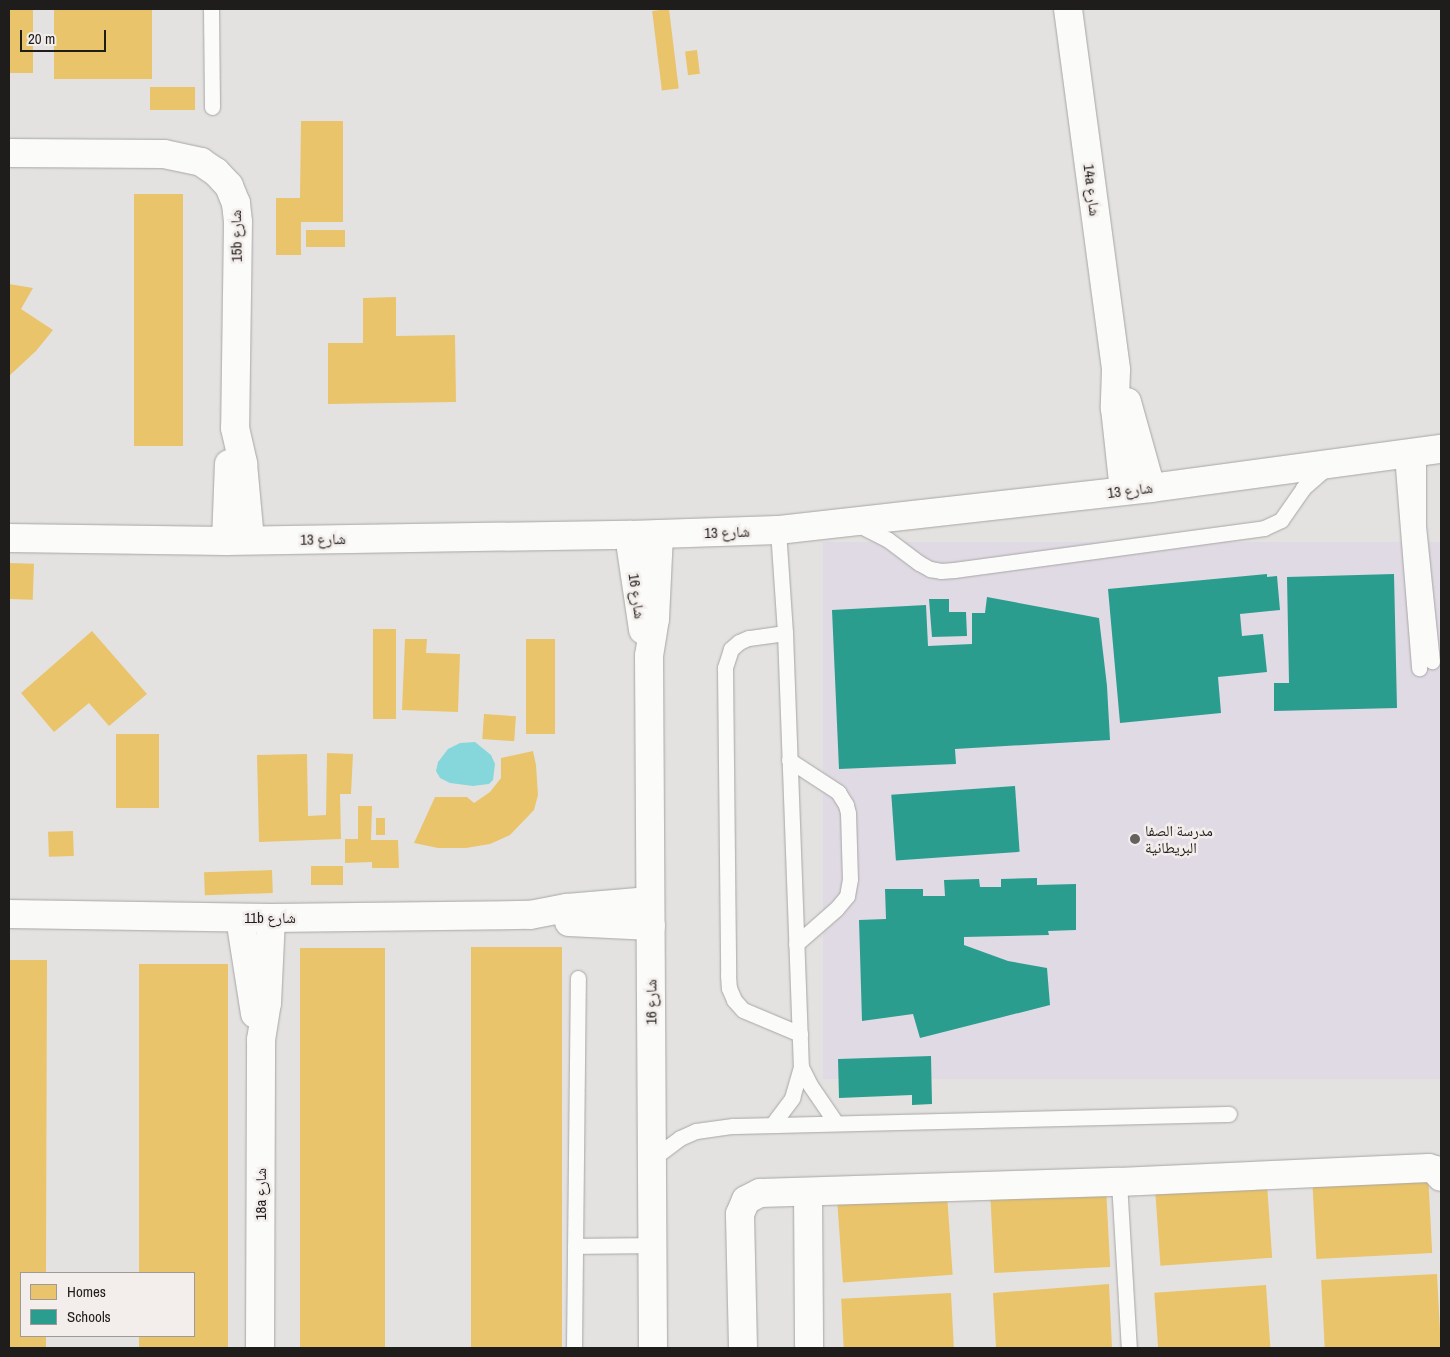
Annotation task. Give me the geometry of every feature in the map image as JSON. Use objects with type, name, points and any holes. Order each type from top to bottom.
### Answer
[{"type":"street","name":"14a شارع","points":[[1068,9],[1116,370],[1115,408],[1124,491]]},
{"type":"street","name":"15b شارع","points":[[9,153],[164,154],[200,162],[216,172],[229,186],[236,203],[238,222],[235,428],[229,466],[238,540]]},
{"type":"street","name":"14a شارع","points":[[1116,370],[1128,405],[1151,488]]},
{"type":"street","name":"شارع 13","points":[[9,538],[238,540],[629,535],[778,530],[1151,488],[1421,452]]},
{"type":"street","name":"شارع 16","points":[[653,1348],[649,656],[655,619],[659,534]]},
{"type":"street","name":"شارع 16","points":[[629,535],[641,620],[649,656]]},
{"type":"street","name":"11b شارع","points":[[9,914],[240,918],[530,915],[567,922],[650,913]]},
{"type":"street","name":"18a شارع","points":[[240,918],[261,1040]]},
{"type":"street","name":"18a شارع","points":[[260,1348],[261,1040],[267,1003],[271,918]]},
{"type":"street","points":[[743,1348],[742,1206],[746,1200],[760,1193],[1119,1182],[1429,1168],[1435,1170],[1441,1176]]},
{"type":"street","points":[[808,1192],[809,1348]]},
{"type":"lane","points":[[211,9],[212,107]]},
{"type":"lane","points":[[1421,452],[1425,665]]},
{"type":"lane","points":[[851,522],[888,539],[919,563],[930,569],[954,570],[1264,528],[1282,520],[1303,488],[1331,464]]},
{"type":"lane","points":[[772,1124],[792,1098],[801,1067],[784,633],[778,530]]},
{"type":"lane","points":[[784,633],[748,638],[739,642],[731,649],[725,668],[728,975],[729,988],[734,1000],[743,1010],[800,1034]]},
{"type":"lane","points":[[789,760],[838,792],[843,798],[848,813],[849,888],[842,903],[796,944]]},
{"type":"lane","points":[[574,1348],[578,978]]},
{"type":"lane","points":[[801,1067],[810,1085],[836,1123]]},
{"type":"lane","points":[[652,1159],[680,1138],[696,1132],[733,1126],[1229,1114]]},
{"type":"lane","points":[[1119,1182],[1129,1348]]},
{"type":"lane","points":[[576,1246],[652,1245]]},
{"type":"shaded area","name":"مدرسة الصفا البريطانية","points":[[823,542],[1441,542],[1441,1079],[823,1079]]},
{"type":"water","points":[[475,742],[491,755],[495,764],[493,780],[489,784],[473,786],[450,783],[440,778],[436,771],[438,762],[448,749],[460,743]]},
{"type":"building: Homes","points":[[9,9],[33,9],[33,73],[9,73]]},
{"type":"building: Homes","points":[[54,9],[152,9],[152,79],[54,79]]},
{"type":"building: Homes","points":[[669,9],[679,88],[662,90],[652,11]]},
{"type":"building: Homes","points":[[697,50],[700,74],[688,75],[685,51]]},
{"type":"building: Homes","points":[[150,87],[195,87],[195,110],[150,110]]},
{"type":"building: Homes","points":[[301,121],[343,121],[343,222],[301,222],[301,255],[276,255],[276,198],[300,198]]},
{"type":"building: Homes","points":[[134,194],[183,194],[183,446],[134,446]]},
{"type":"building: Homes","points":[[306,230],[345,230],[345,247],[306,247]]},
{"type":"building: Homes","points":[[9,284],[33,288],[21,309],[53,330],[36,351],[9,376]]},
{"type":"building: Homes","points":[[396,297],[396,336],[455,335],[456,402],[328,404],[328,343],[363,343],[363,298]]},
{"type":"building: Homes","points":[[9,563],[34,564],[33,600],[9,599]]},
{"type":"building: Homes","points":[[373,629],[396,629],[396,719],[373,719]]},
{"type":"building: Homes","points":[[92,631],[147,694],[109,726],[89,703],[54,732],[21,693]]},
{"type":"building: Homes","points":[[405,639],[427,639],[426,653],[460,654],[458,712],[402,710]]},
{"type":"building: Homes","points":[[526,639],[555,639],[555,734],[526,734]]},
{"type":"building: Homes","points":[[484,714],[516,716],[514,741],[482,739]]},
{"type":"building: Homes","points":[[116,734],[159,734],[159,808],[116,808]]},
{"type":"building: Homes","points":[[533,751],[538,795],[534,810],[510,835],[490,844],[466,848],[438,848],[414,843],[435,797],[467,797],[474,803],[490,792],[501,778],[501,758]]},
{"type":"building: Homes","points":[[327,753],[353,754],[351,794],[340,794],[341,839],[259,842],[257,755],[307,754],[308,816],[326,815]]},
{"type":"building: Homes","points":[[358,806],[372,806],[371,840],[398,840],[399,868],[372,868],[372,862],[345,863],[345,839],[358,839]]},
{"type":"building: Homes","points":[[376,818],[385,818],[385,835],[376,835]]},
{"type":"building: Homes","points":[[73,831],[74,856],[49,857],[48,832]]},
{"type":"building: Homes","points":[[311,866],[343,866],[343,885],[311,885]]},
{"type":"building: Homes","points":[[272,870],[273,893],[205,895],[204,872]]},
{"type":"building: Homes","points":[[471,947],[562,947],[562,1348],[471,1348]]},
{"type":"building: Homes","points":[[300,948],[385,948],[385,1348],[300,1348]]},
{"type":"building: Homes","points":[[9,960],[47,960],[46,1272],[20,1272],[20,1337],[46,1337],[46,1348],[9,1348]]},
{"type":"building: Homes","points":[[139,964],[228,964],[228,1348],[139,1348],[139,1337],[195,1337],[195,1272],[139,1272]]},
{"type":"building: Homes","points":[[1428,1173],[1432,1253],[1316,1259],[1312,1179]]},
{"type":"building: Homes","points":[[1267,1184],[1272,1258],[1160,1266],[1155,1192]]},
{"type":"building: Homes","points":[[1106,1187],[1110,1267],[994,1273],[990,1193]]},
{"type":"building: Homes","points":[[947,1194],[953,1275],[843,1282],[837,1202]]},
{"type":"building: Homes","points":[[1437,1274],[1441,1348],[1325,1348],[1321,1280]]},
{"type":"building: Homes","points":[[1109,1284],[1112,1348],[996,1348],[993,1293]]},
{"type":"building: Homes","points":[[1266,1285],[1270,1348],[1158,1348],[1154,1293]]},
{"type":"building: Homes","points":[[951,1293],[954,1348],[844,1348],[841,1299]]},
{"type":"building: Schools","points":[[1267,574],[1267,577],[1277,576],[1280,610],[1240,614],[1242,636],[1263,634],[1267,672],[1218,677],[1221,713],[1120,723],[1108,589]]},
{"type":"building: Schools","points":[[1394,574],[1397,708],[1274,711],[1274,683],[1289,683],[1287,577]]},
{"type":"building: Schools","points":[[987,597],[1099,618],[1107,686],[1110,740],[955,749],[956,764],[839,769],[832,610],[926,605],[928,646],[972,644],[972,613],[985,613]]},
{"type":"building: Schools","points":[[929,599],[949,599],[949,612],[966,612],[967,636],[932,637]]},
{"type":"building: Schools","points":[[1015,786],[1020,852],[896,860],[891,795]]},
{"type":"building: Schools","points":[[1037,878],[1037,885],[1076,884],[1076,930],[1048,931],[1049,935],[964,937],[964,945],[1008,961],[1047,968],[1050,1005],[920,1038],[913,1014],[862,1021],[859,920],[886,919],[885,889],[923,889],[923,896],[945,896],[944,880],[979,879],[980,887],[1001,887],[1001,879]]},
{"type":"building: Schools","points":[[931,1056],[932,1104],[912,1105],[912,1095],[839,1098],[838,1059]]},
{"type":"place","name":"مدرسة الصفا البريطانية","points":[[1135,839]]}]
